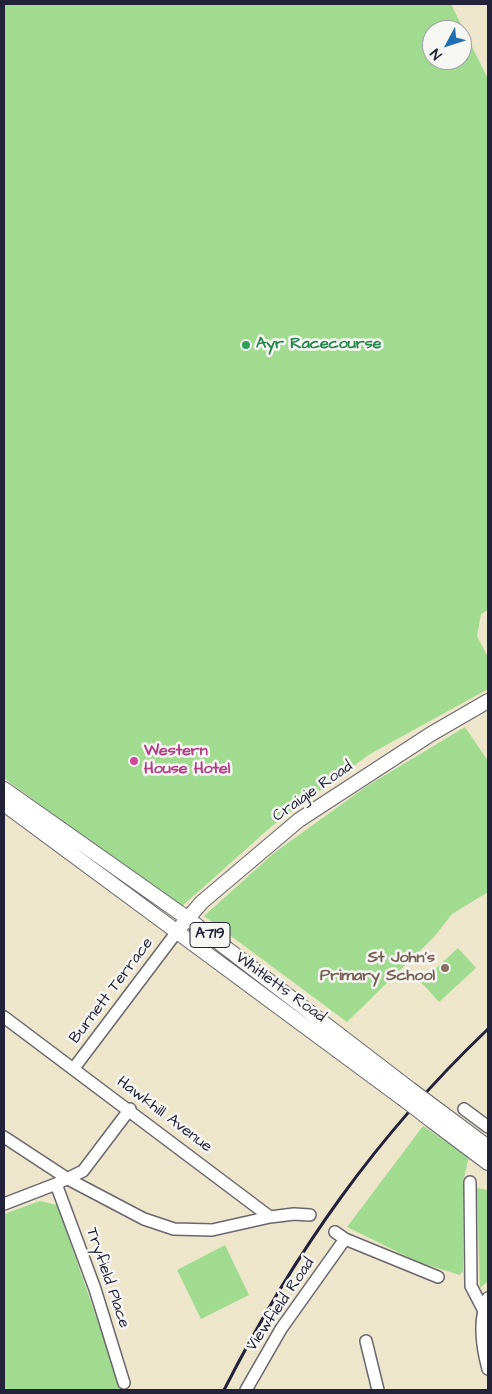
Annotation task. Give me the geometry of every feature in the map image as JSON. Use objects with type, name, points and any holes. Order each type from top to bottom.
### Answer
[{"type":"main road","name":"Craigie Road","points":[[176,934],[187,918],[202,902],[299,820],[431,734],[488,700]]},
{"type":"main road","name":"Whitletts Road","points":[[4,788],[187,918],[437,1117],[488,1163]]},
{"type":"main road","name":"Whitletts Road","points":[[4,804],[176,934],[406,1093]]},
{"type":"main road","name":"Whitletts Road","points":[[437,1117],[488,1147]]},
{"type":"street","name":"Burnett Terrace","points":[[74,1068],[176,934]]},
{"type":"street","name":"Hawkhill Avenue","points":[[4,1016],[130,1109],[270,1217]]},
{"type":"street","points":[[4,1204],[68,1179],[83,1171],[130,1109]]},
{"type":"street","points":[[464,1110],[488,1127]]},
{"type":"street","points":[[4,1137],[68,1179],[144,1219],[174,1229],[212,1230],[270,1217],[294,1214],[310,1215]]},
{"type":"street","points":[[470,1182],[471,1286],[483,1309]]},
{"type":"street","name":"Tryfield Place","points":[[56,1184],[95,1289],[124,1383]]},
{"type":"street","points":[[335,1232],[345,1239],[438,1277]]},
{"type":"street","name":"Viewfield Road","points":[[246,1390],[281,1329],[345,1239]]},
{"type":"street","points":[[488,1298],[483,1309],[483,1348],[488,1369]]},
{"type":"street","points":[[366,1341],[378,1390]]},
{"type":"green space","name":"Ayr Racecourse","points":[[4,4],[451,4],[459,20],[422,20],[422,70],[472,70],[472,47],[488,79],[488,610],[481,614],[477,636],[488,657],[488,689],[370,754],[273,825],[180,908],[4,778]]},
{"type":"green space","points":[[465,727],[488,761],[488,892],[452,914],[434,937],[347,1022],[204,916],[274,853],[367,786]]},
{"type":"green space","points":[[458,948],[476,968],[439,1002],[421,982]]},
{"type":"green space","points":[[423,1126],[469,1157],[463,1181],[463,1271],[460,1275],[418,1262],[347,1227]]},
{"type":"green space","points":[[477,1188],[488,1190],[488,1281],[480,1288]]},
{"type":"green space","points":[[40,1201],[57,1205],[122,1390],[4,1390],[4,1214]]},
{"type":"green space","points":[[225,1245],[249,1295],[201,1319],[177,1270]]},
{"type":"railway","points":[[224,1390],[279,1291],[340,1198],[409,1111],[488,1029]]},
{"type":"place","name":"Ayr Racecourse","points":[[246,345]]},
{"type":"place","name":"Western House Hotel","points":[[134,761]]},
{"type":"place","name":"St John's Primary School","points":[[445,968]]}]
